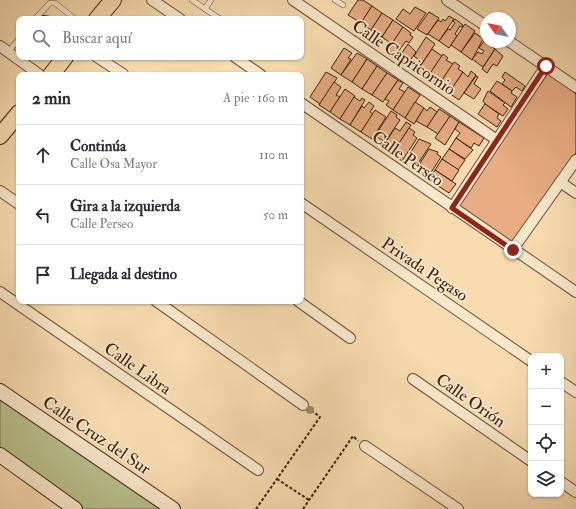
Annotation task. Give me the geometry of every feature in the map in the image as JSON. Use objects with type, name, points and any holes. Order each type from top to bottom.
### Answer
[{"type":"main road","points":[[100,16],[113,0]]},
{"type":"main road","points":[[54,72],[64,60]]},
{"type":"main road","points":[[0,136],[16,117]]},
{"type":"street","points":[[152,0],[176,16]]},
{"type":"street","points":[[447,0],[480,22]]},
{"type":"street","name":"Calle Capricornio","points":[[300,2],[497,140]]},
{"type":"street","points":[[516,46],[576,87]]},
{"type":"street","points":[[4,49],[16,58]]},
{"type":"street","points":[[19,60],[36,72]]},
{"type":"street","points":[[102,60],[120,72]]},
{"type":"street","points":[[239,60],[257,72]]},
{"type":"street","points":[[452,208],[546,66]]},
{"type":"street","name":"Calle Perseo","points":[[304,105],[576,292]]},
{"type":"street","points":[[513,250],[576,160]]},
{"type":"street","points":[[560,182],[576,193]]},
{"type":"street","points":[[0,191],[16,202]]},
{"type":"street","name":"Privada Pegaso","points":[[304,206],[528,359]]},
{"type":"street","name":"Calle Libra","points":[[0,292],[16,303]]},
{"type":"street","name":"Calle Libra","points":[[17,304],[258,470]]},
{"type":"street","points":[[160,304],[303,405]]},
{"type":"street","points":[[302,304],[350,338]]},
{"type":"street","name":"Calle Orión","points":[[413,379],[528,459]]},
{"type":"street","points":[[564,384],[576,392]]},
{"type":"street","name":"Calle Cruz del Sur","points":[[0,391],[173,509]]},
{"type":"street","points":[[365,446],[458,509]]},
{"type":"street","points":[[0,455],[75,509]]},
{"type":"street","points":[[564,484],[576,492]]},
{"type":"lane","points":[[192,0],[215,16]]},
{"type":"lane","points":[[204,9],[211,0]]},
{"type":"lane","points":[[335,0],[342,5]]},
{"type":"lane","points":[[38,16],[50,3],[55,3],[70,16]]},
{"type":"lane","points":[[4,49],[16,41]]},
{"type":"path","points":[[256,509],[320,417],[303,405]]},
{"type":"path","points":[[303,509],[353,436],[365,446]]},
{"type":"path","points":[[277,479],[309,500]]},
{"type":"green space","points":[[0,396],[168,509],[83,509],[0,451]]},
{"type":"building","points":[[358,0],[363,0],[372,6],[361,23],[348,15]]},
{"type":"building","points":[[372,6],[382,13],[371,30],[361,23]]},
{"type":"building","points":[[415,7],[426,13],[414,31],[396,19],[403,9],[410,14]]},
{"type":"building","points":[[429,12],[439,18],[427,35],[417,29]]},
{"type":"building","points":[[382,13],[393,20],[382,37],[371,30]]},
{"type":"building","points":[[449,16],[454,19],[439,41],[428,34],[438,20],[441,22],[443,19],[445,21]]},
{"type":"building","points":[[455,19],[463,25],[462,27],[460,26],[455,34],[457,36],[449,48],[439,41],[448,29],[450,30],[455,23],[453,21]]},
{"type":"building","points":[[393,20],[403,27],[392,44],[382,37]]},
{"type":"building","points":[[465,24],[475,31],[461,52],[451,45]]},
{"type":"building","points":[[403,27],[411,33],[410,35],[413,37],[409,43],[406,41],[395,56],[387,51]]},
{"type":"building","points":[[475,33],[480,37],[480,45],[472,60],[461,52]]},
{"type":"building","points":[[426,37],[435,44],[421,65],[417,62],[419,60],[414,56]]},
{"type":"building","points":[[408,44],[416,52],[407,65],[397,60]]},
{"type":"building","points":[[480,47],[480,48],[495,49],[483,67],[472,59],[478,52],[482,54],[484,51],[479,48]]},
{"type":"building","points":[[344,48],[352,53],[348,58],[351,59],[341,75],[331,68]]},
{"type":"building","points":[[432,49],[442,56],[427,78],[417,71]]},
{"type":"building","points":[[495,49],[503,56],[497,66],[493,64],[487,73],[482,69]]},
{"type":"building","points":[[357,53],[367,59],[352,82],[341,75]]},
{"type":"building","points":[[443,54],[448,58],[446,60],[453,64],[438,86],[427,78]]},
{"type":"building","points":[[367,59],[377,66],[362,89],[352,82]]},
{"type":"building","points":[[454,62],[460,66],[458,69],[463,72],[449,93],[438,86]]},
{"type":"building","points":[[377,66],[387,73],[372,95],[362,89]]},
{"type":"building","points":[[471,71],[476,75],[459,100],[449,93],[463,72],[468,77]]},
{"type":"building","points":[[326,72],[337,78],[320,104],[310,97]]},
{"type":"building","points":[[505,72],[525,86],[522,91],[516,87],[512,91],[502,84],[505,80],[502,77]]},
{"type":"building","points":[[387,73],[398,80],[383,102],[372,95]]},
{"type":"building","points":[[548,73],[576,94],[576,153],[512,242],[458,207]]},
{"type":"building","points":[[476,76],[478,77],[474,84],[481,89],[474,99],[464,93]]},
{"type":"building","points":[[398,80],[403,83],[399,89],[405,92],[393,110],[386,105],[389,101],[385,99]]},
{"type":"building","points":[[497,81],[512,91],[511,93],[517,97],[511,107],[490,91]]},
{"type":"building","points":[[334,82],[341,87],[336,95],[340,97],[330,112],[319,105]]},
{"type":"building","points":[[408,87],[420,95],[405,118],[393,110]]},
{"type":"building","points":[[345,89],[355,96],[340,119],[330,112]]},
{"type":"building","points":[[488,91],[505,103],[503,105],[508,109],[503,116],[483,101]]},
{"type":"building","points":[[354,97],[360,101],[362,98],[365,100],[350,125],[340,119]]},
{"type":"building","points":[[369,102],[374,106],[370,112],[373,114],[361,132],[350,125],[362,106],[364,108]]},
{"type":"building","points":[[415,102],[424,108],[414,124],[405,118]]},
{"type":"building","points":[[485,104],[499,114],[497,118],[501,121],[497,127],[478,114]]},
{"type":"building","points":[[430,107],[437,112],[427,127],[416,121],[424,108],[427,111]]},
{"type":"building","points":[[439,109],[450,116],[438,134],[427,127]]},
{"type":"building","points":[[375,110],[386,117],[372,139],[361,132]]},
{"type":"building","points":[[391,111],[397,115],[396,117],[400,120],[385,142],[375,136]]},
{"type":"building","points":[[450,116],[459,122],[445,145],[435,138]]},
{"type":"building","points":[[406,122],[411,125],[392,154],[382,148],[395,128],[400,131]]},
{"type":"building","points":[[459,122],[484,138],[479,146],[474,143],[471,148],[456,138],[460,133],[455,129]]},
{"type":"building","points":[[409,128],[415,132],[413,135],[417,138],[402,161],[392,154]]},
{"type":"building","points":[[456,138],[473,150],[465,159],[449,149]]},
{"type":"building","points":[[419,139],[431,144],[417,165],[411,160],[413,158],[409,155]]},
{"type":"building","points":[[429,149],[438,152],[437,154],[441,157],[427,179],[415,171]]},
{"type":"building","points":[[449,149],[465,160],[458,170],[442,159]]},
{"type":"building","points":[[442,159],[459,170],[452,181],[435,170]]},
{"type":"building","points":[[435,170],[456,184],[449,193],[429,180]]},
{"type":"route","points":[[513,250],[452,208],[546,66]]}]
